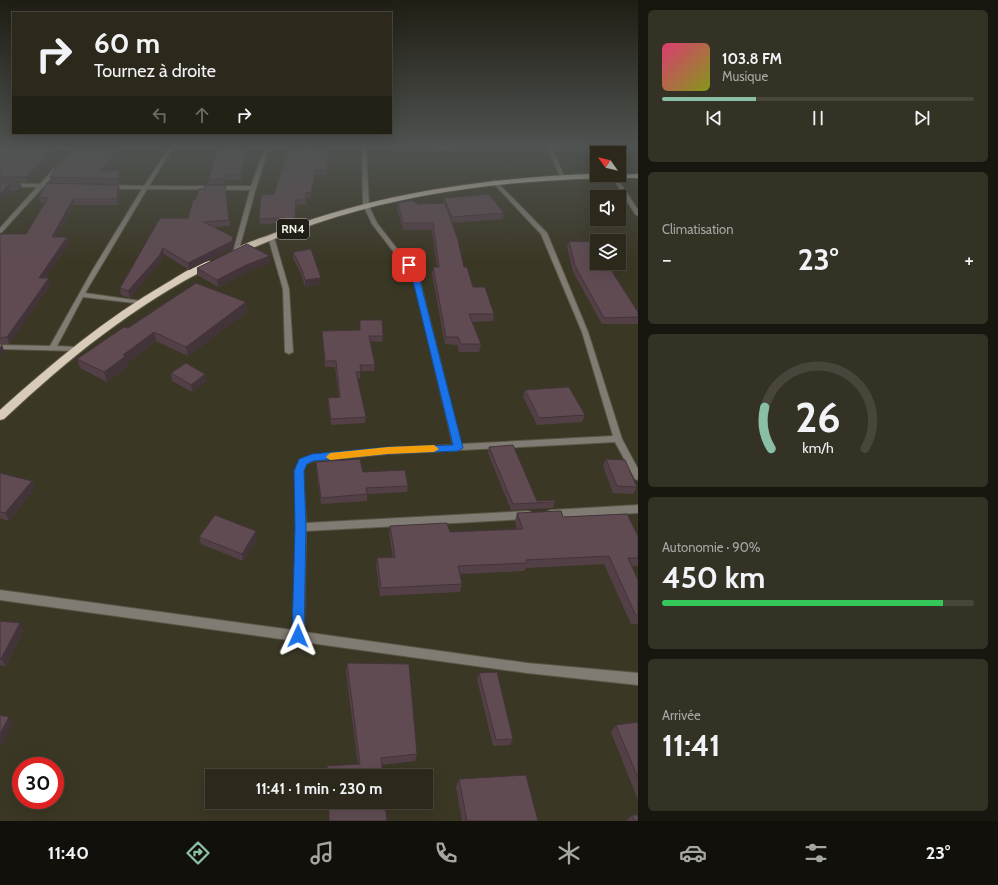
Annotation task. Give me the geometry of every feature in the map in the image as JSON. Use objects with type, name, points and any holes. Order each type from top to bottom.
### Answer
[{"type":"highway","name":"RN4","points":[[232,254],[271,237],[366,206],[427,192],[466,186]]},
{"type":"highway","points":[[0,416],[76,349],[113,322],[173,284],[216,261]]},
{"type":"street","points":[[0,232],[40,186]]},
{"type":"street","points":[[365,186],[366,206],[369,216],[409,265],[416,277],[458,448]]},
{"type":"street","points":[[499,186],[544,233],[585,332],[618,439],[638,477]]},
{"type":"street","points":[[620,186],[638,214]]},
{"type":"street","points":[[105,187],[253,188],[232,254]]},
{"type":"street","points":[[53,348],[82,295],[145,188]]},
{"type":"street","points":[[271,237],[286,289],[289,352]]},
{"type":"street","points":[[82,295],[141,303]]},
{"type":"street","points":[[0,347],[76,349]]},
{"type":"street","points":[[298,636],[301,527],[299,471],[303,462],[307,459],[388,451],[618,439]]},
{"type":"street","points":[[301,527],[638,509]]},
{"type":"street","points":[[0,595],[527,668],[638,679]]},
{"type":"building","points":[[0,186],[7,186],[0,194]]},
{"type":"building","points":[[45,186],[118,186],[117,199],[73,199],[52,237],[67,237],[39,278],[49,278],[7,337],[0,338],[0,234],[26,234],[48,198],[39,197]]},
{"type":"building","points":[[205,186],[225,186],[229,220],[204,222],[233,237],[232,241],[188,263],[163,248],[159,256],[128,291],[120,288],[160,218],[188,218],[193,200],[195,200],[199,189],[204,189]]},
{"type":"building","points":[[276,186],[312,186],[311,193],[306,192],[306,200],[296,200],[295,218],[288,221],[285,218],[259,219],[261,195],[274,194]]},
{"type":"building","points":[[489,194],[504,213],[452,217],[444,198]]},
{"type":"building","points":[[412,200],[418,204],[445,203],[458,240],[464,267],[467,267],[473,287],[485,287],[494,314],[469,314],[481,344],[461,344],[458,337],[446,337],[433,267],[439,267],[433,223],[403,223],[398,203]]},
{"type":"building","points":[[569,241],[590,242],[590,270],[611,270],[638,312],[638,317],[604,318],[575,266]]},
{"type":"building","points":[[247,244],[270,256],[246,265],[217,280],[197,268]]},
{"type":"building","points":[[311,249],[321,278],[305,280],[293,252]]},
{"type":"building","points":[[196,283],[246,302],[186,347],[154,332],[123,355],[126,356],[104,372],[77,359],[124,327],[128,328]]},
{"type":"building","points":[[360,320],[382,320],[383,336],[369,336],[375,365],[360,365],[361,372],[356,372],[366,417],[331,419],[328,398],[340,397],[336,361],[325,361],[322,331],[360,330]]},
{"type":"building","points":[[186,363],[205,374],[191,385],[171,373]]},
{"type":"building","points":[[569,387],[585,415],[539,418],[525,390]]},
{"type":"building","points":[[513,445],[537,501],[555,500],[555,502],[513,504],[489,447]]},
{"type":"building","points":[[360,459],[363,472],[405,470],[408,486],[366,488],[367,494],[321,498],[316,462]]},
{"type":"building","points":[[606,459],[625,460],[637,487],[617,486]]},
{"type":"building","points":[[0,473],[32,481],[5,513],[0,512]]},
{"type":"building","points":[[561,511],[563,517],[627,514],[638,536],[638,558],[628,558],[638,580],[638,616],[636,616],[609,556],[526,560],[527,563],[458,566],[462,584],[381,588],[377,558],[395,557],[390,526],[447,523],[450,532],[523,529],[517,513]]},
{"type":"building","points":[[215,515],[256,531],[242,554],[199,537]]},
{"type":"building","points":[[0,621],[20,623],[1,659],[0,659]]},
{"type":"building","points":[[347,663],[409,664],[417,754],[381,758],[382,769],[327,769],[327,766],[360,764]]},
{"type":"building","points":[[497,672],[513,739],[496,740],[479,673]]},
{"type":"building","points":[[0,715],[9,717],[0,734]]},
{"type":"building","points":[[638,722],[638,778],[616,725]]},
{"type":"building","points":[[526,775],[538,821],[467,821],[459,779]]},
{"type":"building","points":[[329,809],[386,809],[387,821],[329,821]]},
{"type":"building","points":[[632,815],[638,815],[638,821],[635,821]]},
{"type":"slow traffic","points":[[330,457],[388,451],[434,449]]},
{"type":"route","points":[[298,636],[301,527],[299,471],[303,462],[312,458],[388,451],[458,448],[416,277],[409,265]]}]
